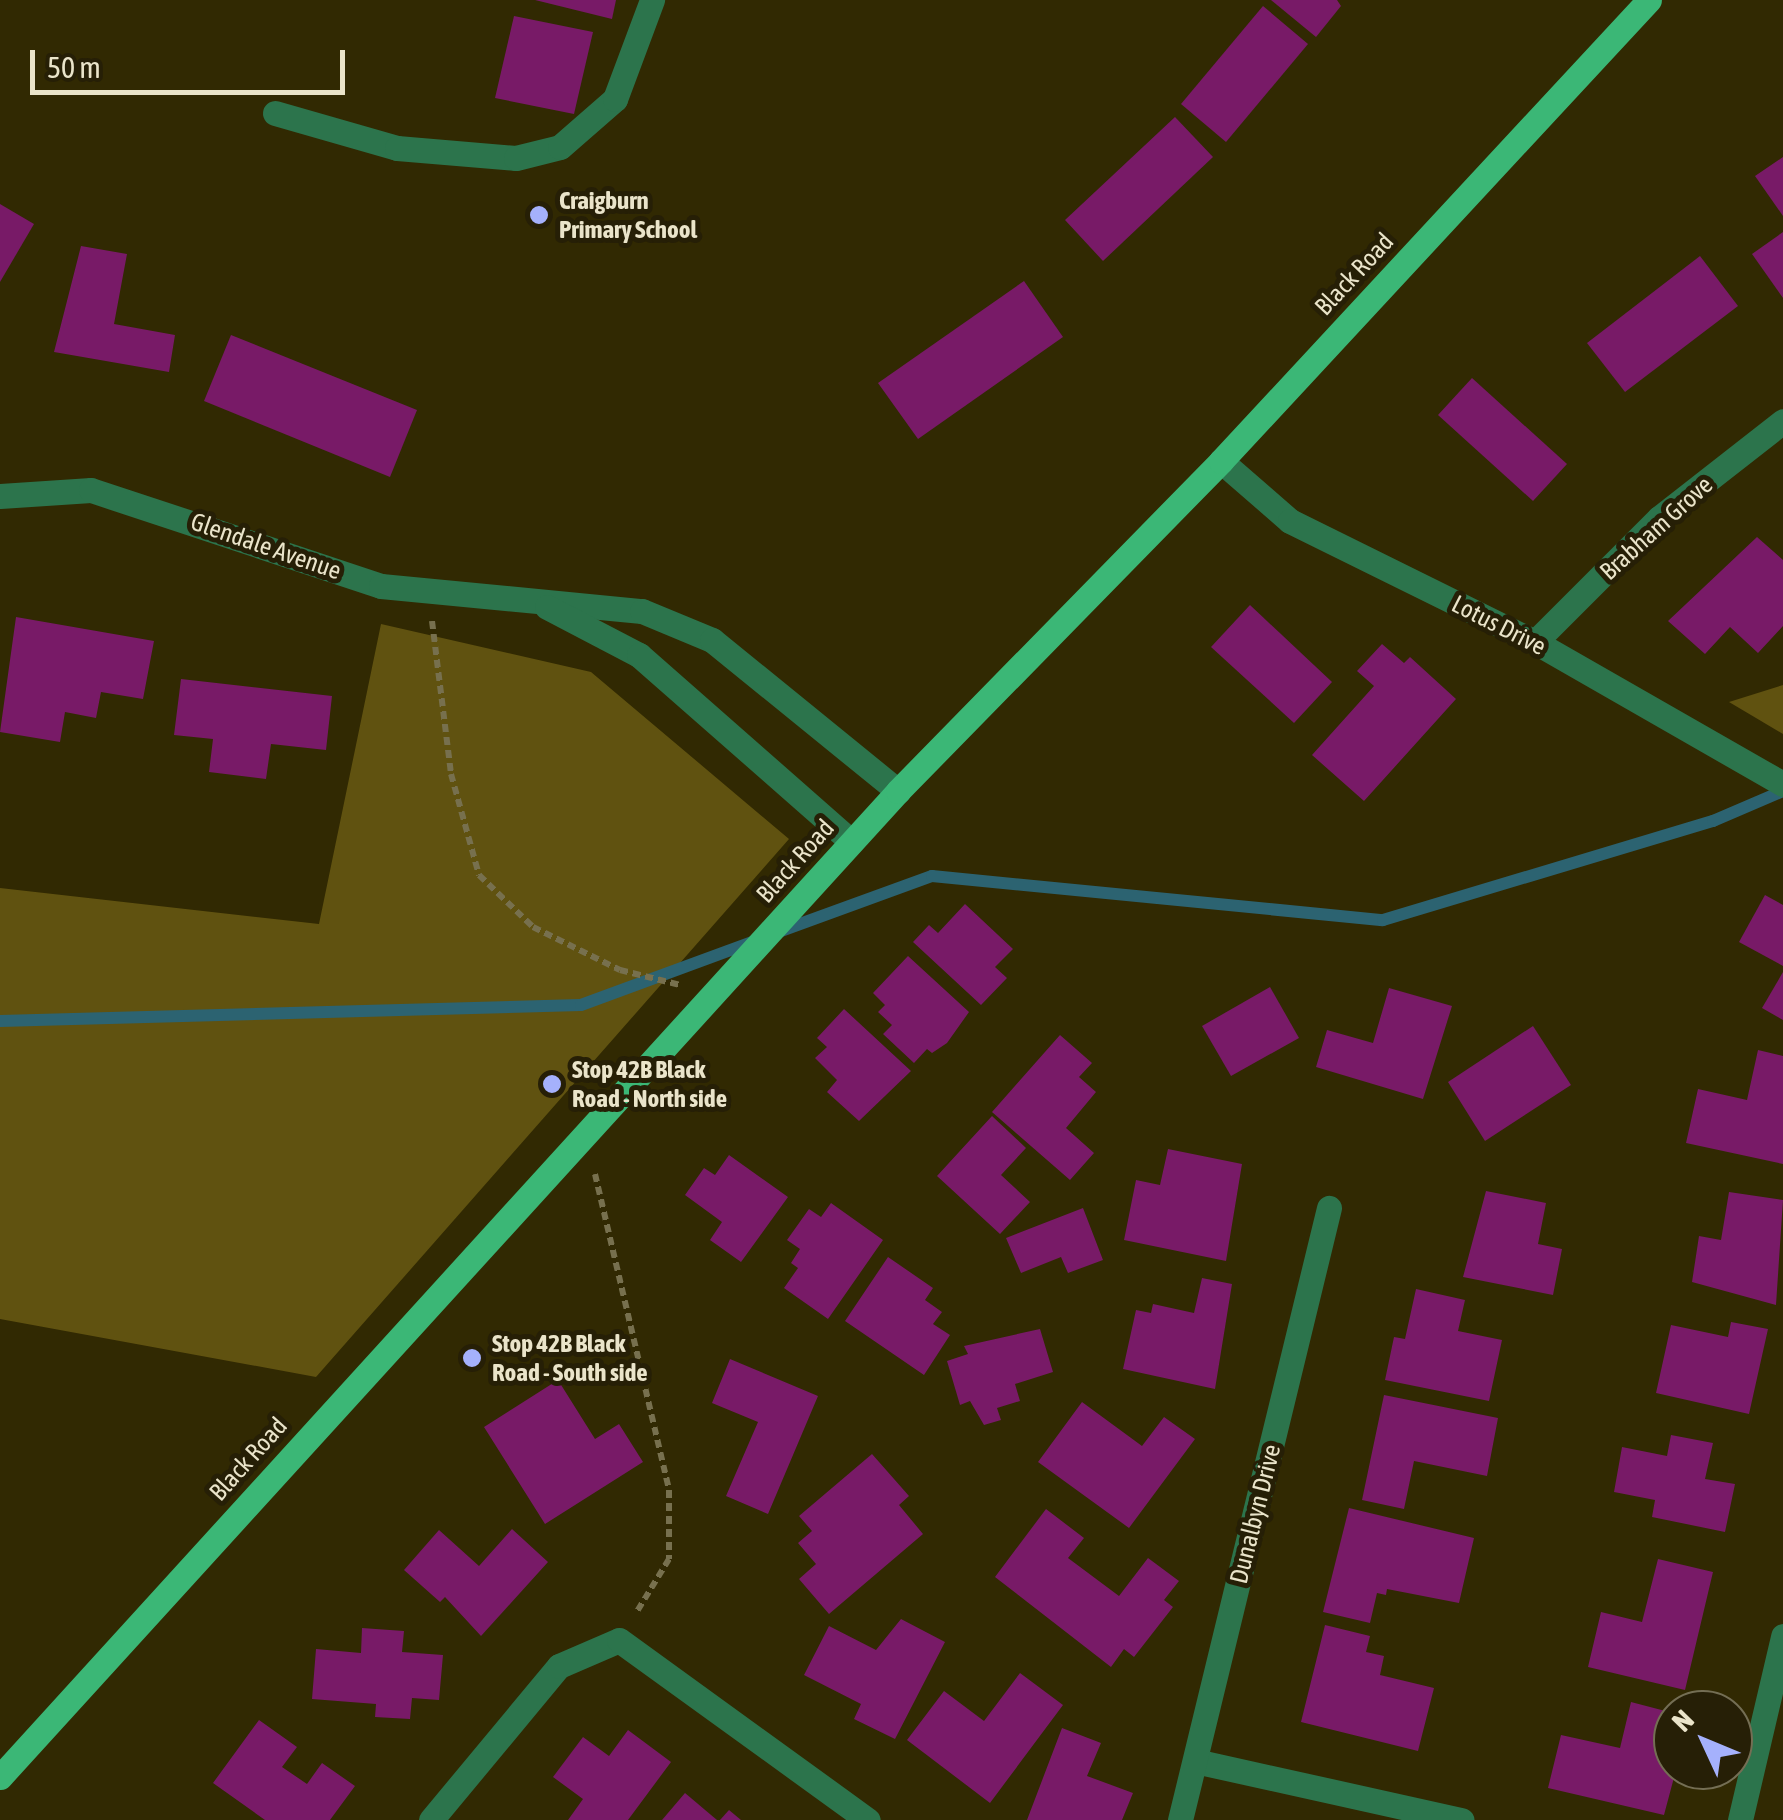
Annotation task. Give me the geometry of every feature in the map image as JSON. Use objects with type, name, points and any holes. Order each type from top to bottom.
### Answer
[{"type":"main road","name":"Black Road","points":[[0,1777],[898,791],[1221,461],[1650,0]]},
{"type":"street","points":[[276,113],[398,148],[516,158],[560,148],[616,99],[652,0]]},
{"type":"street","name":"Brabham Grove","points":[[1535,642],[1659,518],[1783,422]]},
{"type":"street","name":"Lotus Drive","points":[[1221,461],[1290,522],[1535,642],[1772,778]]},
{"type":"street","name":"Glendale Avenue","points":[[0,496],[91,490],[381,586],[642,611],[712,640],[898,791]]},
{"type":"street","name":"Glendale Avenue","points":[[534,600],[639,656],[852,842]]},
{"type":"street","name":"Dunalbyn Drive","points":[[1180,1820],[1329,1208]]},
{"type":"street","points":[[1740,1820],[1783,1636]]},
{"type":"street","points":[[430,1820],[560,1666],[619,1640],[868,1820]]},
{"type":"street","points":[[1195,1761],[1462,1820]]},
{"type":"path","points":[[428,590],[451,774],[480,875],[533,926],[620,970],[686,986]]},
{"type":"path","points":[[585,1134],[669,1490],[669,1559],[619,1640]]},
{"type":"shaded area","points":[[381,624],[591,672],[789,839],[316,1377],[0,1319],[0,888],[319,924]]},
{"type":"shaded area","points":[[1783,685],[1783,734],[1729,702]]},
{"type":"building","points":[[535,0],[616,0],[612,19]]},
{"type":"building","points":[[1271,0],[1337,0],[1341,6],[1316,37]]},
{"type":"building","points":[[1263,6],[1308,44],[1226,142],[1181,104]]},
{"type":"building","points":[[514,16],[593,32],[574,114],[495,98]]},
{"type":"building","points":[[1175,117],[1213,157],[1103,261],[1065,220]]},
{"type":"building","points":[[1783,157],[1783,216],[1755,176]]},
{"type":"building","points":[[0,204],[34,224],[0,282]]},
{"type":"building","points":[[1783,232],[1783,298],[1752,254]]},
{"type":"building","points":[[81,246],[127,254],[114,324],[175,335],[169,372],[54,352]]},
{"type":"building","points":[[1700,256],[1738,306],[1625,392],[1587,343]]},
{"type":"building","points":[[1024,281],[1063,337],[918,439],[878,383]]},
{"type":"building","points":[[231,335],[417,410],[390,477],[204,401]]},
{"type":"building","points":[[1472,378],[1567,464],[1533,501],[1438,415]]},
{"type":"building","points":[[1757,537],[1783,560],[1783,626],[1758,653],[1730,627],[1705,654],[1668,621]]},
{"type":"building","points":[[1250,605],[1332,682],[1294,723],[1211,647]]},
{"type":"building","points":[[16,617],[154,641],[143,699],[101,692],[96,718],[65,712],[60,742],[0,732]]},
{"type":"building","points":[[1382,644],[1404,663],[1410,657],[1456,699],[1364,801],[1312,755],[1374,686],[1357,671]]},
{"type":"building","points":[[181,679],[332,696],[326,750],[271,744],[266,779],[209,772],[213,739],[174,735]]},
{"type":"building","points":[[1765,895],[1783,905],[1783,966],[1739,942]]},
{"type":"building","points":[[965,904],[1013,949],[995,967],[1007,978],[981,1005],[913,942],[929,925],[938,933]]},
{"type":"building","points":[[908,956],[969,1012],[947,1043],[932,1053],[927,1049],[914,1063],[883,1034],[892,1025],[878,1012],[885,1005],[873,993]]},
{"type":"building","points":[[1783,972],[1783,1020],[1762,1008]]},
{"type":"building","points":[[1270,987],[1299,1038],[1231,1076],[1202,1026]]},
{"type":"building","points":[[1389,988],[1452,1006],[1423,1099],[1316,1067],[1327,1030],[1373,1043]]},
{"type":"building","points":[[844,1009],[911,1071],[859,1121],[827,1092],[837,1080],[815,1058],[827,1047],[817,1038]]},
{"type":"building","points":[[1533,1026],[1571,1085],[1485,1141],[1448,1082]]},
{"type":"building","points":[[1060,1035],[1092,1063],[1079,1077],[1096,1092],[1066,1128],[1094,1153],[1070,1180],[992,1112]]},
{"type":"building","points":[[1758,1050],[1783,1056],[1783,1164],[1686,1143],[1698,1089],[1747,1100]]},
{"type":"building","points":[[992,1116],[1026,1148],[1001,1175],[1030,1202],[1000,1234],[937,1176]]},
{"type":"building","points":[[1168,1149],[1242,1164],[1226,1261],[1124,1240],[1136,1180],[1160,1185]]},
{"type":"building","points":[[729,1155],[788,1197],[741,1262],[710,1240],[722,1222],[685,1195],[704,1168],[715,1175]]},
{"type":"building","points":[[1486,1191],[1546,1203],[1538,1244],[1562,1249],[1553,1295],[1463,1277]]},
{"type":"building","points":[[1729,1192],[1783,1200],[1776,1305],[1692,1282],[1699,1236],[1721,1240]]},
{"type":"building","points":[[831,1203],[883,1240],[828,1319],[784,1288],[798,1268],[791,1263],[800,1249],[787,1240],[809,1209],[821,1217]]},
{"type":"building","points":[[1083,1208],[1103,1260],[1068,1273],[1061,1257],[1021,1273],[1006,1238]]},
{"type":"building","points":[[888,1257],[933,1288],[925,1300],[942,1312],[933,1324],[950,1335],[924,1375],[845,1321]]},
{"type":"building","points":[[1202,1278],[1232,1284],[1215,1389],[1123,1369],[1136,1310],[1151,1313],[1153,1304],[1194,1313]]},
{"type":"building","points":[[1416,1289],[1465,1300],[1458,1331],[1502,1340],[1489,1401],[1385,1380],[1394,1337],[1405,1339]]},
{"type":"building","points":[[1731,1322],[1768,1329],[1749,1414],[1656,1393],[1671,1325],[1728,1337]]},
{"type":"building","points":[[1040,1329],[1053,1372],[1015,1384],[1020,1401],[997,1408],[1001,1420],[984,1425],[970,1401],[960,1405],[947,1361],[968,1354],[964,1346]]},
{"type":"building","points":[[730,1359],[818,1396],[768,1514],[726,1496],[758,1422],[712,1403]]},
{"type":"building","points":[[558,1380],[595,1439],[619,1424],[643,1462],[545,1524],[484,1427]]},
{"type":"building","points":[[1384,1395],[1498,1418],[1487,1476],[1414,1461],[1404,1509],[1362,1500]]},
{"type":"building","points":[[1082,1402],[1142,1446],[1164,1417],[1195,1439],[1129,1528],[1038,1462]]},
{"type":"building","points":[[1671,1435],[1713,1443],[1705,1479],[1735,1484],[1725,1532],[1652,1517],[1655,1500],[1614,1492],[1622,1447],[1667,1456]]},
{"type":"building","points":[[872,1454],[909,1496],[899,1505],[923,1534],[829,1614],[799,1579],[816,1564],[798,1543],[812,1531],[799,1516]]},
{"type":"building","points":[[1349,1508],[1474,1538],[1459,1603],[1387,1589],[1386,1595],[1377,1593],[1370,1623],[1323,1612]]},
{"type":"building","points":[[1046,1509],[1084,1538],[1068,1558],[1119,1596],[1148,1558],[1179,1581],[1164,1600],[1173,1607],[1134,1657],[1124,1649],[1111,1667],[995,1577]]},
{"type":"building","points":[[512,1529],[548,1562],[481,1636],[445,1597],[440,1602],[404,1570],[439,1530],[479,1566]]},
{"type":"building","points":[[1658,1559],[1713,1572],[1685,1690],[1588,1667],[1601,1612],[1642,1622]]},
{"type":"building","points":[[901,1619],[945,1642],[895,1739],[854,1719],[861,1704],[804,1675],[829,1626],[876,1650]]},
{"type":"building","points":[[1325,1625],[1370,1636],[1366,1652],[1384,1656],[1380,1675],[1434,1688],[1418,1751],[1301,1722]]},
{"type":"building","points":[[362,1628],[404,1631],[402,1652],[443,1655],[439,1700],[412,1698],[410,1719],[375,1717],[376,1704],[312,1699],[316,1649],[361,1653]]},
{"type":"building","points":[[1020,1673],[1063,1705],[990,1803],[907,1740],[944,1691],[984,1721]]},
{"type":"building","points":[[1631,1702],[1653,1708],[1653,1790],[1671,1790],[1664,1815],[1548,1788],[1561,1735],[1620,1748]]},
{"type":"building","points":[[259,1720],[297,1747],[282,1767],[307,1784],[322,1763],[355,1786],[330,1820],[265,1820],[213,1783]]},
{"type":"building","points":[[1062,1728],[1101,1743],[1087,1776],[1133,1793],[1122,1820],[1027,1820]]},
{"type":"building","points":[[628,1730],[671,1762],[628,1820],[568,1820],[583,1799],[553,1777],[583,1737],[609,1756]]},
{"type":"building","points":[[685,1793],[717,1820],[662,1820]]},
{"type":"building","points":[[729,1810],[741,1820],[720,1820]]},
{"type":"waterway","points":[[778,932],[932,876],[1383,920],[1713,821],[1783,791]]},
{"type":"waterway","points":[[0,1021],[581,1005],[755,941]]},
{"type":"place","name":"Craigburn Primary School","points":[[539,215]]},
{"type":"place","name":"Stop 42B Black Road - North side","points":[[552,1084]]},
{"type":"place","name":"Stop 42B Black Road - South side","points":[[472,1358]]}]
